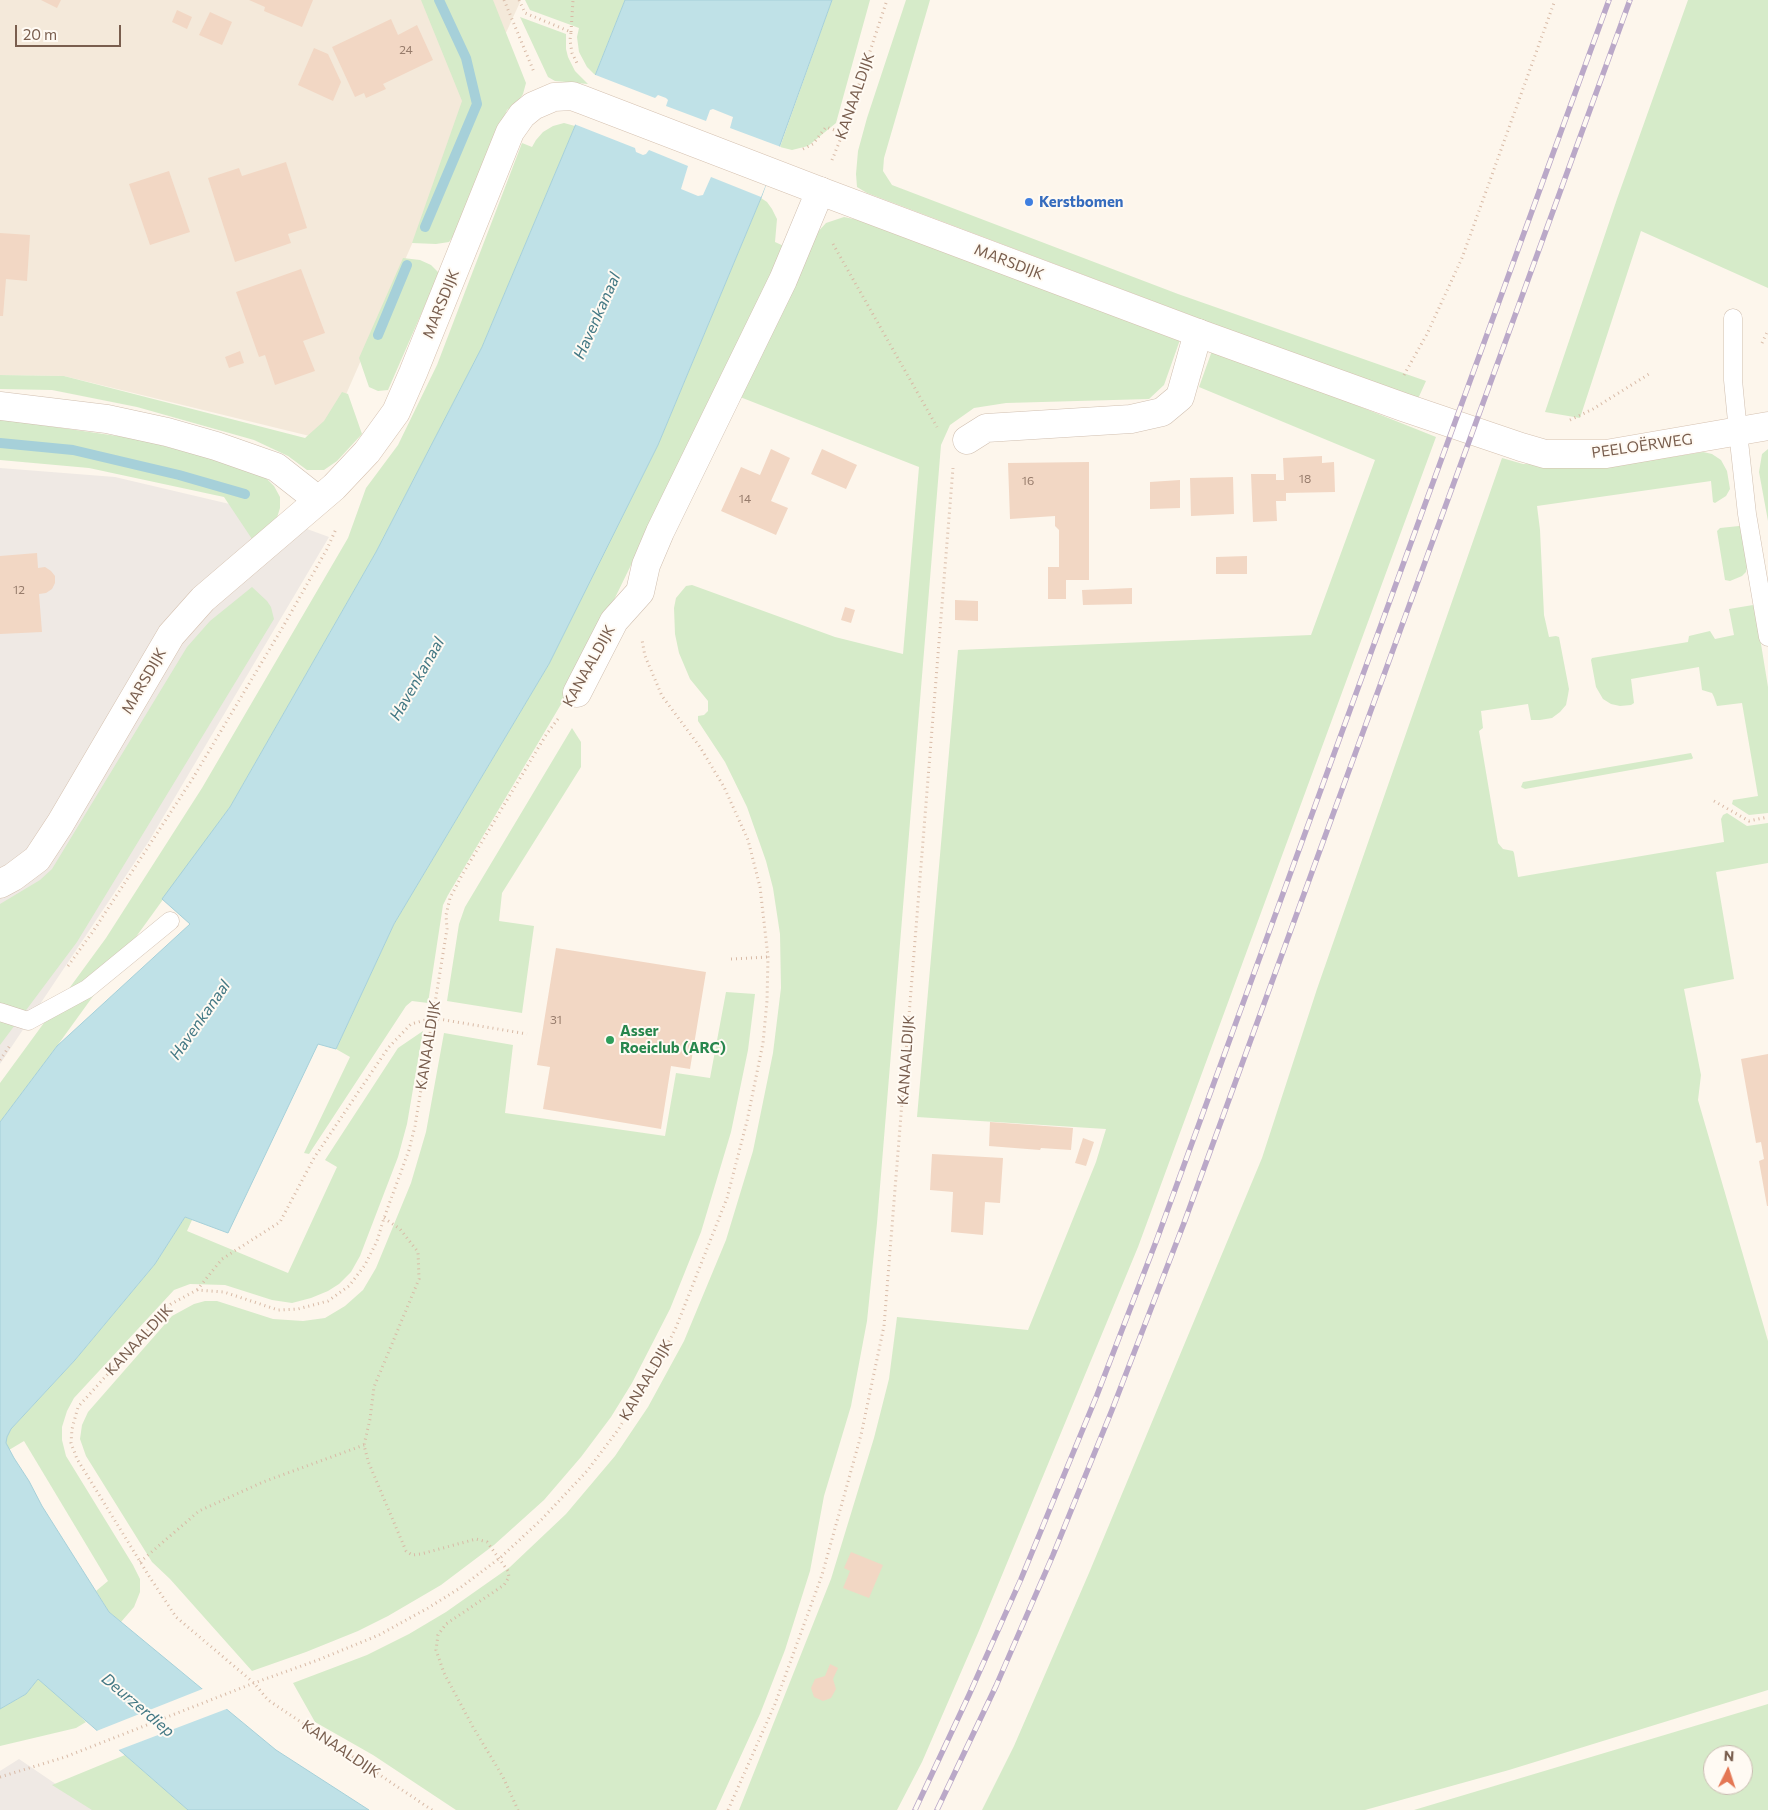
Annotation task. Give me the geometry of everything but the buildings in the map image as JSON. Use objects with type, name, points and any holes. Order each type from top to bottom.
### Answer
[{"type":"street","name":"MARSDIJK","points":[[0,884],[37,859],[60,824],[177,628],[203,599],[326,494],[367,452],[396,412],[510,132],[522,115],[533,106],[546,100],[572,96],[1198,333],[1397,405]]},
{"type":"street","points":[[640,592],[646,565],[660,532],[767,314],[820,191]]},
{"type":"street","points":[[967,440],[986,428],[1131,419],[1162,412],[1180,397],[1198,333]]},
{"type":"street","name":"PEELOËRWEG","points":[[1397,405],[1545,454],[1606,454],[1768,426]]},
{"type":"street","points":[[0,406],[106,419],[167,432],[216,446],[276,467],[326,494]]},
{"type":"street","name":"KANAALDIJK","points":[[577,693],[614,621],[640,592]]},
{"type":"lane","points":[[1733,318],[1733,380],[1738,432],[1747,514],[1768,637]]},
{"type":"lane","points":[[0,1012],[28,1021],[87,989],[170,921]]},
{"type":"path","points":[[504,0],[546,100]]},
{"type":"path","points":[[519,0],[524,14],[571,32]]},
{"type":"path","points":[[574,0],[570,40],[572,53],[580,67]]},
{"type":"path","name":"KANAALDIJK","points":[[820,191],[843,133],[887,0]]},
{"type":"path","points":[[1397,405],[1407,367],[1427,334],[1462,258],[1555,0]]},
{"type":"path","points":[[801,150],[813,144],[826,127],[843,133]]},
{"type":"path","points":[[808,220],[834,244],[939,431]]},
{"type":"path","points":[[1545,454],[1562,425],[1593,409],[1649,374]]},
{"type":"path","name":"KANAALDIJK","points":[[728,1810],[775,1704],[822,1574],[861,1435],[884,1326],[954,456],[967,440]]},
{"type":"path","points":[[67,968],[94,930],[193,778],[327,549],[344,510],[326,494]]},
{"type":"path","name":"KANAALDIJK","points":[[0,1777],[65,1758],[379,1635],[460,1588],[500,1558],[542,1519],[592,1464],[618,1430],[675,1330],[727,1198],[747,1121],[763,1043],[767,1001],[768,957],[760,887],[748,840],[724,787],[700,747],[662,696],[645,656],[640,630],[640,592]]},
{"type":"path","name":"KANAALDIJK","points":[[432,1810],[268,1700],[254,1683],[176,1617],[77,1459],[71,1443],[72,1429],[78,1407],[170,1304],[197,1290],[224,1292],[278,1310],[298,1309],[328,1301],[349,1286],[365,1265],[377,1241],[410,1150],[433,1018],[447,929],[446,915],[450,898],[546,735],[577,693]]},
{"type":"path","points":[[1714,801],[1749,821],[1768,817]]},
{"type":"path","points":[[731,959],[768,957]]},
{"type":"path","points":[[197,1290],[222,1260],[280,1222],[314,1158],[388,1048],[411,1024],[433,1018],[527,1034]]},
{"type":"path","points":[[0,1060],[28,1021]]},
{"type":"path","points":[[384,1218],[400,1229],[418,1252],[419,1279],[374,1387],[364,1445],[368,1461],[406,1551],[412,1555],[421,1554],[476,1539],[487,1542],[508,1571],[509,1577],[504,1585],[446,1624],[438,1635],[436,1650],[444,1673],[473,1728],[503,1777],[518,1810]]},
{"type":"path","points":[[140,1562],[199,1512],[262,1482],[364,1445]]},
{"type":"shaded area","points":[[0,0],[521,0],[326,440],[64,376],[0,375]]},
{"type":"shaded area","points":[[0,468],[115,477],[255,510],[329,537],[149,841],[0,1064]]},
{"type":"shaded area","points":[[19,1759],[94,1810],[0,1810],[0,1771]]},
{"type":"green space","points":[[421,0],[493,0],[526,83],[523,94],[518,102],[507,110],[459,228],[449,242],[436,244],[412,243],[462,101]]},
{"type":"green space","points":[[525,0],[625,0],[595,75],[587,67],[579,52],[577,37],[579,28],[530,10]]},
{"type":"green space","points":[[832,0],[870,0],[836,123],[808,146],[792,150],[780,147]]},
{"type":"green space","points":[[906,0],[930,0],[884,158],[883,171],[892,185],[1178,294],[1426,381],[1417,401],[867,193],[857,187],[858,151]]},
{"type":"green space","points":[[1688,0],[1768,0],[1768,288],[1641,231],[1580,418],[1545,412],[1617,199]]},
{"type":"green space","points":[[520,17],[566,34],[568,57],[575,71],[588,84],[555,81],[548,77]]},
{"type":"green space","points":[[564,123],[575,126],[482,347],[376,552],[230,807],[0,1122],[0,1083],[106,938],[202,788],[348,538],[366,488],[398,445],[437,365],[522,143],[532,147],[543,132],[553,126]]},
{"type":"green space","points":[[761,198],[767,202],[777,219],[775,242],[786,247],[573,684],[443,905],[428,1003],[412,1001],[406,1006],[309,1154],[304,1153],[350,1057],[336,1049],[394,924],[549,664],[658,445]]},
{"type":"green space","points":[[844,217],[868,222],[1181,337],[1164,385],[1149,399],[1006,403],[974,408],[950,425],[941,445],[877,1223],[867,1321],[851,1406],[824,1496],[810,1571],[785,1650],[760,1714],[716,1810],[456,1810],[373,1755],[315,1722],[293,1683],[367,1655],[409,1634],[446,1612],[510,1567],[566,1514],[615,1456],[648,1407],[684,1341],[726,1240],[753,1151],[773,1053],[781,988],[780,934],[773,888],[766,861],[747,807],[725,762],[698,721],[698,716],[704,715],[708,711],[708,701],[690,679],[679,653],[675,634],[674,608],[676,598],[686,586],[692,585],[835,637],[903,654],[919,467],[740,397],[815,235],[826,223]]},
{"type":"green space","points":[[403,258],[420,260],[431,265],[439,273],[388,390],[378,391],[369,387],[359,358]]},
{"type":"green space","points":[[1213,348],[1436,437],[1138,1247],[978,1633],[922,1762],[897,1810],[739,1810],[831,1579],[874,1438],[889,1379],[897,1317],[1028,1330],[1096,1162],[1106,1129],[917,1117],[958,650],[1311,635],[1375,460],[1199,387]]},
{"type":"green space","points":[[0,375],[64,376],[305,438],[324,421],[342,392],[348,394],[362,434],[337,461],[324,470],[307,470],[288,456],[254,440],[137,407],[52,390],[0,389]]},
{"type":"green space","points":[[0,419],[138,439],[243,467],[264,476],[274,486],[280,497],[280,508],[276,521],[252,539],[224,497],[89,468],[0,460]]},
{"type":"green space","points":[[1768,449],[1768,521],[1759,472],[1762,454]]},
{"type":"green space","points":[[1703,452],[1712,454],[1721,460],[1727,471],[1730,489],[1726,496],[1715,503],[1713,502],[1711,481],[1537,506],[1544,615],[1549,637],[1559,637],[1569,689],[1566,705],[1552,718],[1540,720],[1531,720],[1528,704],[1481,711],[1483,728],[1479,731],[1498,843],[1503,849],[1513,851],[1518,877],[1724,842],[1721,819],[1727,813],[1747,826],[1768,823],[1768,863],[1716,872],[1734,979],[1684,989],[1701,1075],[1698,1100],[1768,1341],[1768,1690],[1509,1770],[1365,1810],[982,1810],[1014,1746],[1089,1573],[1262,1158],[1317,989],[1502,458],[1523,464],[1613,466]]},
{"type":"green space","points":[[1742,527],[1748,562],[1746,572],[1742,576],[1730,581],[1725,580],[1717,531],[1720,528]]},
{"type":"green space","points":[[252,587],[267,601],[271,607],[274,619],[77,942],[0,1045],[0,904],[40,880],[52,869],[187,647],[210,621]]},
{"type":"green space","points":[[1753,605],[1755,607],[1768,687],[1768,813],[1749,815],[1732,804],[1733,800],[1758,796],[1742,703],[1717,706],[1712,693],[1702,690],[1699,667],[1631,679],[1634,703],[1620,706],[1611,704],[1603,699],[1596,687],[1591,660],[1592,658],[1688,642],[1689,636],[1710,631],[1715,639],[1734,635],[1729,609]]},
{"type":"green space","points":[[572,728],[581,742],[581,767],[502,893],[499,921],[534,926],[522,1013],[447,1001],[459,924],[465,907]]},
{"type":"green space","points":[[1691,753],[1692,759],[1525,789],[1521,787],[1523,782]]},
{"type":"green space","points":[[726,992],[755,994],[748,1050],[731,1132],[701,1232],[670,1309],[632,1383],[611,1417],[581,1457],[544,1500],[494,1545],[441,1585],[358,1631],[252,1671],[170,1579],[152,1562],[86,1456],[80,1439],[82,1425],[88,1412],[172,1316],[194,1304],[205,1301],[217,1301],[273,1319],[303,1321],[325,1318],[345,1306],[363,1290],[376,1268],[411,1183],[426,1132],[444,1033],[513,1045],[505,1113],[665,1136],[676,1073],[710,1078]]},
{"type":"green space","points":[[423,1031],[407,1124],[398,1157],[360,1256],[351,1272],[339,1284],[328,1291],[292,1303],[272,1300],[225,1285],[190,1284],[174,1290],[74,1398],[67,1411],[62,1427],[62,1440],[66,1456],[140,1579],[140,1592],[134,1607],[121,1622],[109,1612],[96,1591],[108,1581],[24,1441],[9,1450],[6,1443],[11,1429],[75,1360],[155,1264],[185,1217],[192,1220],[187,1231],[288,1273],[337,1167],[325,1160],[398,1048]]},
{"type":"green space","points":[[38,1679],[86,1722],[76,1728],[0,1746],[0,1709],[26,1694]]},
{"type":"green space","points":[[1768,1704],[1768,1810],[1414,1810]]},
{"type":"green space","points":[[125,1755],[188,1810],[92,1810],[52,1785]]},
{"type":"water","points":[[625,0],[832,0],[761,198],[658,445],[549,664],[394,924],[336,1049],[318,1044],[228,1233],[185,1217],[155,1264],[75,1360],[11,1429],[7,1437],[6,1443],[14,1458],[109,1612],[276,1750],[369,1810],[188,1810],[38,1679],[26,1694],[0,1709],[0,1122],[57,1046],[190,924],[162,899],[230,807],[376,552],[482,347],[575,126]]},
{"type":"pier","points":[[593,74],[655,98],[658,95],[666,98],[668,100],[666,106],[706,121],[710,110],[713,109],[733,117],[730,128],[781,147],[761,197],[711,177],[703,195],[698,196],[681,189],[688,166],[649,150],[643,155],[636,152],[635,148],[574,124]]},
{"type":"pier","points":[[205,1688],[229,1708],[116,1751],[94,1732]]},
{"type":"waterway","points":[[425,227],[477,104],[466,58],[439,0]]},
{"type":"waterway","points":[[378,335],[407,265]]},
{"type":"waterway","points":[[0,443],[73,450],[179,475],[245,494]]},
{"type":"railway","points":[[915,1810],[1021,1579],[1097,1395],[1157,1239],[1609,0]]},
{"type":"railway","points":[[937,1810],[996,1686],[1053,1555],[1112,1410],[1184,1223],[1630,0]]},
{"type":"place","name":"Kerstbomen","points":[[1029,202]]},
{"type":"place","name":"Asser Roeiclub (ARC)","points":[[610,1040]]},
{"type":"water label","name":"Havenkanaal","points":[[597,316]]},
{"type":"water label","name":"Havenkanaal","points":[[417,679]]},
{"type":"water label","name":"Havenkanaal","points":[[200,1020]]},
{"type":"water label","name":"Deurzerdiep","points":[[138,1705]]}]
